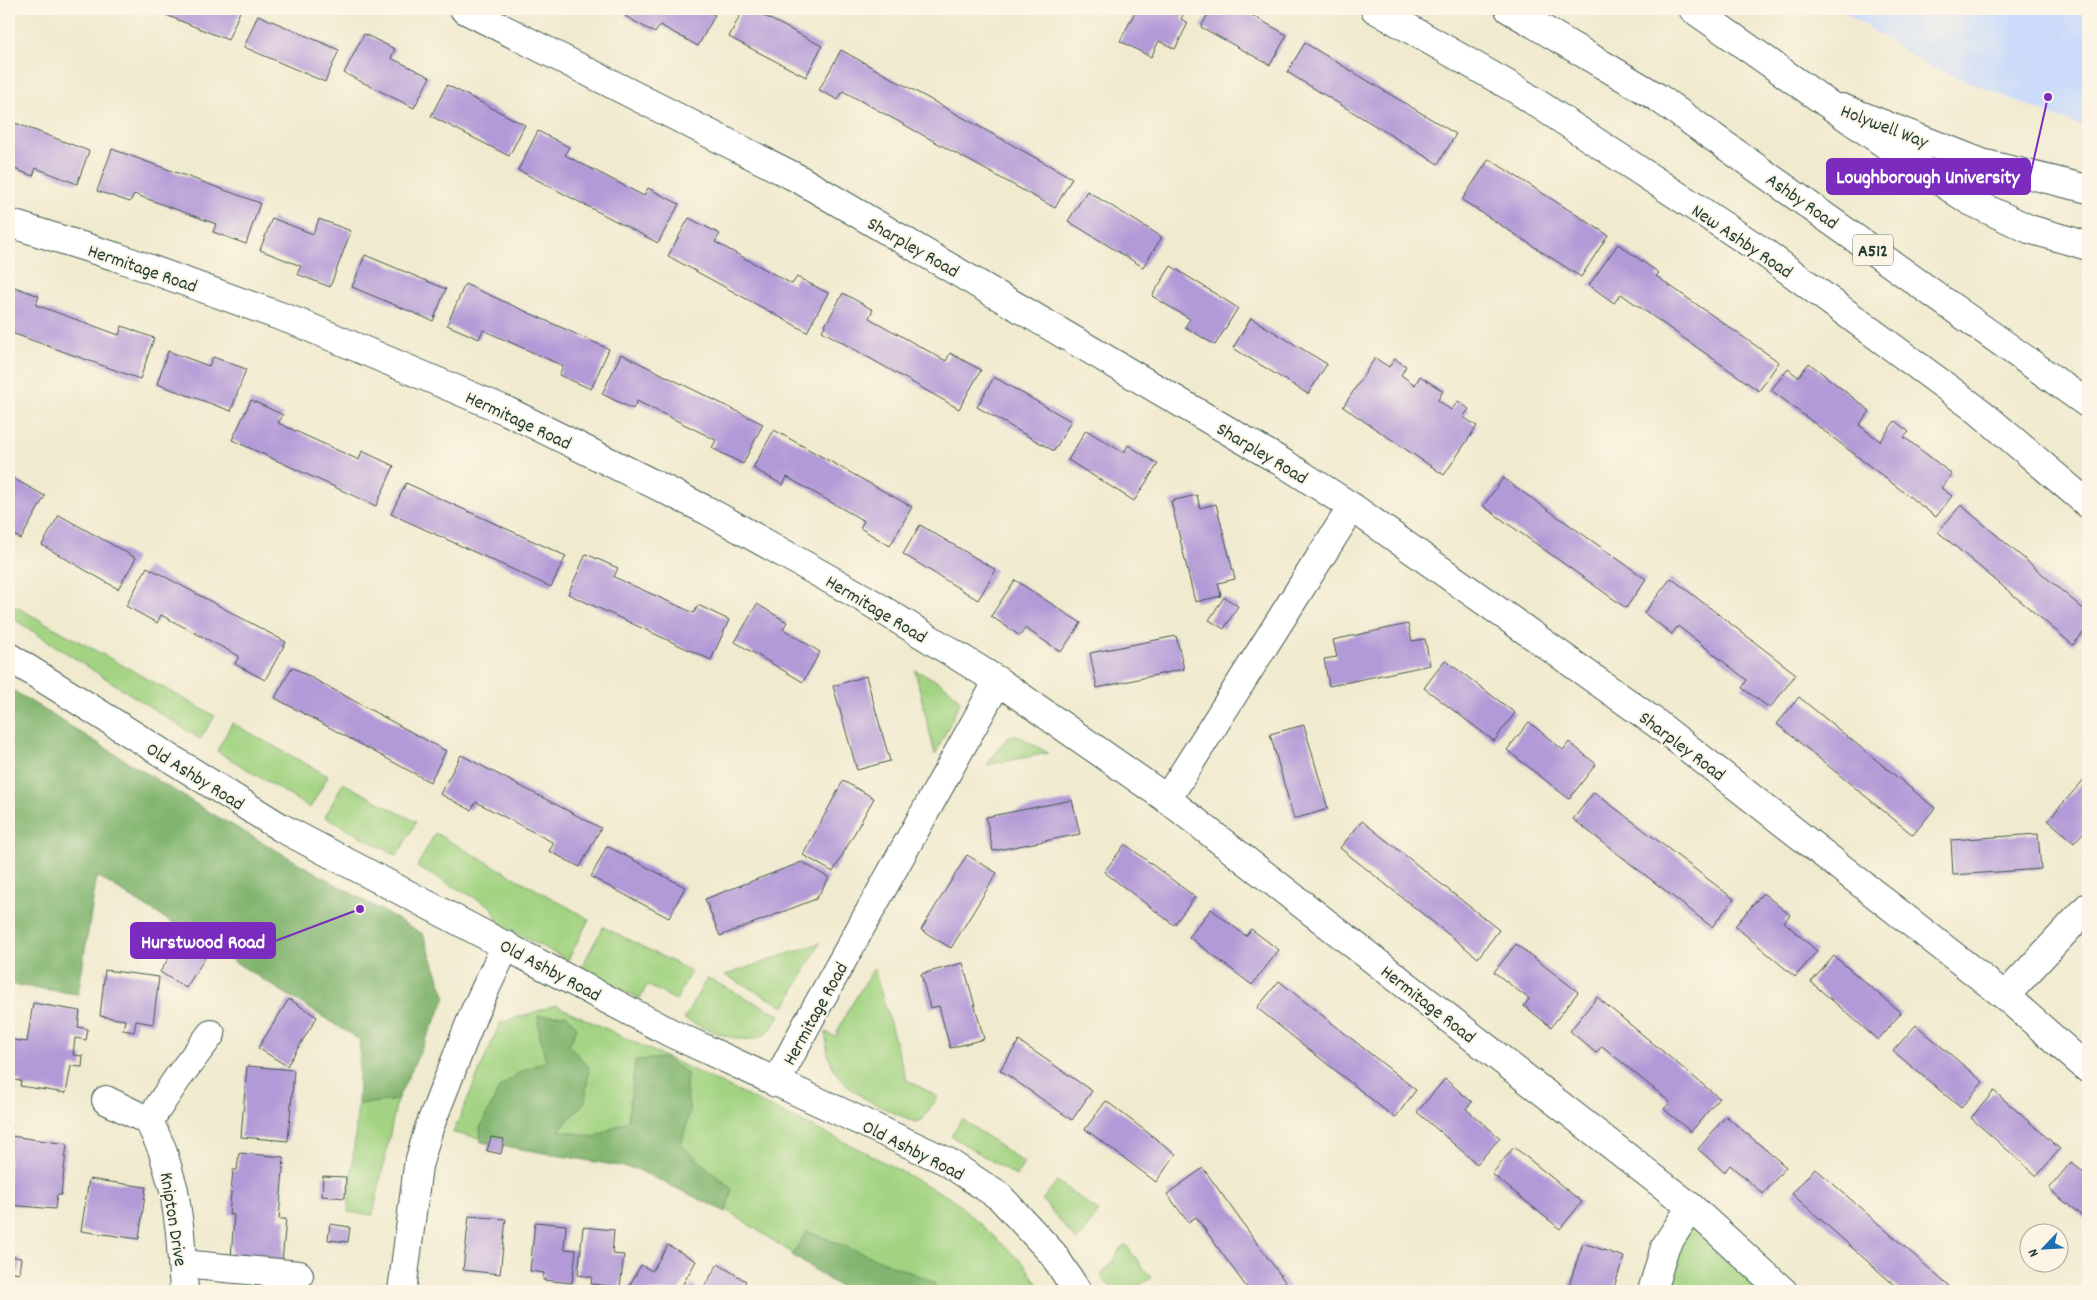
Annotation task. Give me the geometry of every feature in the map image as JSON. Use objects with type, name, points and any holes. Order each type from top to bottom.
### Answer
[{"type":"street","name":"Sharpley Road","points":[[464,9],[800,178],[1285,464],[1352,507],[1656,723],[2005,996],[2088,1069]]},
{"type":"street","name":"New Ashby Road","points":[[1375,9],[1516,90],[1765,253],[1980,412],[2088,504]]},
{"type":"street","name":"Ashby Road","points":[[1509,9],[1657,97],[2088,404]]},
{"type":"street","points":[[1693,9],[1902,156],[1970,201],[2029,229],[2088,246]]},
{"type":"street","name":"Holywell Way","points":[[1826,102],[1982,163],[2088,189]]},
{"type":"street","name":"Hermitage Road","points":[[9,223],[117,257],[299,323],[507,411],[725,521],[865,599],[998,681],[1167,799],[1691,1207],[1783,1291]]},
{"type":"street","points":[[1167,799],[1352,507]]},
{"type":"street","name":"Old Ashby Road","points":[[9,657],[280,827],[670,1033],[946,1161],[1000,1197],[1053,1254],[1077,1291]]},
{"type":"street","name":"Hermitage Road","points":[[776,1083],[998,681]]},
{"type":"street","points":[[2005,996],[2088,907]]},
{"type":"street","points":[[402,1291],[418,1166],[429,1128],[474,1013],[506,945]]},
{"type":"street","points":[[106,1100],[149,1121],[177,1079],[211,1034]]},
{"type":"street","name":"Knipton Drive","points":[[149,1121],[162,1149],[174,1190],[180,1232],[184,1291]]},
{"type":"street","points":[[1652,1291],[1665,1247],[1691,1207]]},
{"type":"street","points":[[183,1264],[300,1275]]},
{"type":"shaded area","points":[[1840,9],[2088,9],[2088,129],[1926,65]]},
{"type":"green space","points":[[9,603],[215,716],[200,739],[9,616]]},
{"type":"green space","points":[[915,670],[952,691],[960,702],[935,755]]},
{"type":"green space","points":[[9,688],[204,809],[423,934],[446,998],[397,1100],[358,1104],[360,1040],[97,876],[78,994],[9,984]]},
{"type":"green space","points":[[232,723],[328,776],[310,808],[217,751]]},
{"type":"green space","points":[[1012,735],[1017,735],[1048,753],[987,765],[1006,739]]},
{"type":"green space","points":[[343,783],[416,822],[397,856],[325,817]]},
{"type":"green space","points":[[435,833],[589,919],[568,960],[499,924],[492,907],[417,867]]},
{"type":"green space","points":[[603,927],[691,971],[676,1000],[647,985],[640,999],[581,968]]},
{"type":"green space","points":[[820,943],[785,1007],[725,975]]},
{"type":"green space","points":[[874,968],[906,1079],[938,1097],[922,1120],[915,1122],[867,1100],[854,1091],[842,1080],[833,1067],[827,1051],[826,1032],[835,1037],[847,1012]]},
{"type":"green space","points":[[707,978],[780,1015],[769,1031],[761,1037],[750,1039],[727,1036],[684,1019]]},
{"type":"green space","points":[[556,1005],[863,1151],[954,1200],[1025,1265],[1042,1291],[849,1291],[727,1210],[636,1167],[453,1133],[500,1023]]},
{"type":"green space","points":[[567,1015],[577,1028],[569,1045],[589,1067],[585,1102],[559,1130],[595,1137],[628,1120],[635,1060],[664,1058],[687,1073],[686,1089],[690,1112],[681,1145],[732,1189],[726,1212],[636,1169],[481,1142],[480,1128],[500,1087],[520,1072],[546,1061],[540,1037],[538,1016]]},
{"type":"green space","points":[[397,1100],[373,1215],[348,1212],[358,1104]]},
{"type":"green space","points":[[962,1119],[1024,1163],[1016,1176],[951,1136]]},
{"type":"green space","points":[[1057,1181],[1099,1212],[1077,1241],[1042,1200]]},
{"type":"green space","points":[[1691,1207],[1783,1291],[1652,1291]]},
{"type":"green space","points":[[807,1231],[932,1281],[939,1291],[846,1291],[792,1255]]},
{"type":"green space","points":[[1125,1244],[1151,1278],[1130,1291],[1115,1291],[1101,1276]]},
{"type":"building","points":[[151,9],[241,9],[228,40]]},
{"type":"building","points":[[628,9],[703,9],[715,15],[698,46],[660,25],[655,33],[625,16]]},
{"type":"building","points":[[743,9],[751,9],[822,46],[806,77],[729,37]]},
{"type":"building","points":[[1128,9],[1186,9],[1181,19],[1188,23],[1175,49],[1159,41],[1151,57],[1120,41],[1135,12]]},
{"type":"building","points":[[1211,9],[1250,9],[1248,13],[1287,35],[1270,65],[1201,27]]},
{"type":"building","points":[[258,15],[339,50],[325,82],[244,47]]},
{"type":"building","points":[[364,34],[395,49],[391,58],[430,77],[414,108],[344,73]]},
{"type":"building","points":[[1305,43],[1456,134],[1438,164],[1287,72]]},
{"type":"building","points":[[841,50],[1072,178],[1055,208],[843,91],[838,100],[819,90]]},
{"type":"building","points":[[447,85],[525,125],[509,156],[431,116]]},
{"type":"building","points":[[15,123],[89,151],[77,184],[36,168],[33,176],[9,167],[9,141]]},
{"type":"building","points":[[538,131],[569,147],[565,155],[644,196],[648,188],[679,204],[658,243],[518,170]]},
{"type":"building","points":[[112,149],[260,203],[246,244],[213,232],[216,224],[134,194],[130,202],[97,191]]},
{"type":"building","points":[[1489,159],[1608,235],[1581,277],[1462,200]]},
{"type":"building","points":[[1087,191],[1162,237],[1143,267],[1068,221]]},
{"type":"building","points":[[272,218],[313,234],[319,219],[351,231],[330,287],[297,274],[301,266],[260,250]]},
{"type":"building","points":[[689,218],[720,234],[715,242],[792,284],[797,277],[828,293],[807,332],[668,256]]},
{"type":"building","points":[[1618,244],[1659,273],[1656,276],[1779,362],[1759,391],[1621,294],[1614,303],[1589,285]]},
{"type":"building","points":[[365,255],[446,289],[433,321],[352,287]]},
{"type":"building","points":[[1171,266],[1238,308],[1215,345],[1185,327],[1190,319],[1152,296]]},
{"type":"building","points":[[465,284],[609,349],[591,389],[559,375],[563,366],[483,330],[479,339],[447,325]]},
{"type":"building","points":[[9,285],[39,296],[36,305],[119,335],[122,326],[154,338],[140,379],[9,332]]},
{"type":"building","points":[[843,293],[873,310],[869,318],[946,361],[950,353],[981,370],[959,409],[822,331]]},
{"type":"building","points":[[1251,318],[1327,364],[1308,394],[1233,348]]},
{"type":"building","points":[[168,351],[209,366],[213,357],[246,369],[231,411],[157,384]]},
{"type":"building","points":[[621,354],[763,424],[743,464],[712,448],[716,440],[637,401],[633,409],[602,394]]},
{"type":"building","points":[[1375,358],[1389,367],[1395,359],[1406,366],[1401,375],[1415,385],[1420,376],[1443,391],[1438,400],[1451,410],[1458,401],[1469,409],[1463,417],[1477,426],[1444,475],[1343,407]]},
{"type":"building","points":[[1809,363],[1870,411],[1859,425],[1880,441],[1895,421],[1909,432],[1904,437],[1952,474],[1941,488],[1952,496],[1936,517],[1771,390],[1788,369],[1798,377]]},
{"type":"building","points":[[994,377],[1071,421],[1054,451],[977,407]]},
{"type":"building","points":[[251,400],[283,415],[278,423],[359,460],[362,451],[394,466],[376,506],[232,440]]},
{"type":"building","points":[[774,430],[912,507],[890,546],[860,528],[864,521],[787,477],[783,485],[753,468]]},
{"type":"building","points":[[1086,430],[1124,453],[1128,445],[1158,464],[1134,501],[1068,460]]},
{"type":"building","points":[[9,476],[45,496],[21,539],[9,532]]},
{"type":"building","points":[[1503,478],[1646,579],[1626,608],[1483,506]]},
{"type":"building","points":[[406,483],[566,556],[551,587],[391,514]]},
{"type":"building","points":[[1197,495],[1200,508],[1216,504],[1235,579],[1218,583],[1221,596],[1195,602],[1171,501]]},
{"type":"building","points":[[1961,505],[2088,613],[2088,627],[2073,645],[1938,532]]},
{"type":"building","points":[[59,515],[136,558],[118,589],[42,545]]},
{"type":"building","points":[[920,525],[996,570],[978,600],[903,554]]},
{"type":"building","points":[[586,554],[618,568],[614,577],[694,613],[698,605],[729,620],[711,660],[568,594]]},
{"type":"building","points":[[147,567],[286,642],[265,680],[235,664],[239,656],[161,615],[157,623],[126,606]]},
{"type":"building","points":[[1671,578],[1796,674],[1770,708],[1742,688],[1747,680],[1678,626],[1672,634],[1644,613]]},
{"type":"building","points":[[1015,580],[1081,623],[1061,652],[1025,628],[1020,636],[991,616]]},
{"type":"building","points":[[1224,597],[1238,606],[1224,629],[1209,620]]},
{"type":"building","points":[[757,604],[787,622],[783,629],[820,652],[803,682],[735,642]]},
{"type":"building","points":[[1408,624],[1412,641],[1425,639],[1430,665],[1329,686],[1324,659],[1337,657],[1333,640]]},
{"type":"building","points":[[1176,636],[1184,669],[1097,688],[1090,653]]},
{"type":"building","points":[[1445,660],[1515,713],[1494,741],[1424,688]]},
{"type":"building","points":[[292,667],[446,751],[430,782],[275,698]]},
{"type":"building","points":[[866,676],[890,761],[857,770],[833,686]]},
{"type":"building","points":[[1799,697],[1935,808],[1913,835],[1777,724]]},
{"type":"building","points":[[1529,722],[1563,750],[1569,742],[1596,764],[1569,799],[1507,750]]},
{"type":"building","points":[[1304,725],[1328,809],[1294,819],[1270,734]]},
{"type":"building","points":[[461,755],[601,828],[580,867],[549,851],[554,843],[476,802],[471,810],[440,794]]},
{"type":"building","points":[[2088,775],[2088,827],[2074,843],[2048,820]]},
{"type":"building","points":[[843,781],[874,798],[833,872],[803,855]]},
{"type":"building","points":[[1594,792],[1734,899],[1712,927],[1573,819]]},
{"type":"building","points":[[1072,800],[1080,834],[993,851],[986,817]]},
{"type":"building","points":[[1362,821],[1499,930],[1478,958],[1340,848]]},
{"type":"building","points":[[2038,834],[2041,869],[1953,875],[1951,840]]},
{"type":"building","points":[[1125,844],[1195,897],[1174,925],[1104,872]]},
{"type":"building","points":[[607,846],[685,887],[669,918],[591,877]]},
{"type":"building","points":[[967,855],[997,873],[951,948],[921,930]]},
{"type":"building","points":[[802,862],[829,878],[816,899],[720,936],[705,899]]},
{"type":"building","points":[[1763,893],[1790,915],[1784,922],[1817,951],[1795,977],[1735,926]]},
{"type":"building","points":[[1211,909],[1246,936],[1251,929],[1279,950],[1252,985],[1189,937]]},
{"type":"building","points":[[184,934],[210,950],[186,988],[160,972]]},
{"type":"building","points":[[1516,944],[1578,992],[1551,1027],[1524,1006],[1529,999],[1494,972]]},
{"type":"building","points":[[1834,956],[1901,1013],[1878,1040],[1811,982]]},
{"type":"building","points":[[963,963],[984,1039],[950,1048],[939,1006],[930,1008],[921,974]]},
{"type":"building","points":[[105,970],[159,977],[153,1024],[136,1021],[134,1032],[123,1030],[125,1020],[100,1016]]},
{"type":"building","points":[[1279,981],[1416,1090],[1395,1118],[1257,1008]]},
{"type":"building","points":[[1597,997],[1719,1098],[1691,1132],[1664,1109],[1670,1102],[1602,1046],[1596,1053],[1570,1031]]},
{"type":"building","points":[[289,999],[317,1017],[287,1066],[258,1048]]},
{"type":"building","points":[[33,1003],[80,1011],[78,1027],[88,1029],[86,1040],[75,1038],[73,1055],[83,1056],[82,1067],[71,1066],[66,1093],[20,1086],[21,1081],[9,1079],[13,1040],[27,1042]]},
{"type":"building","points":[[1916,1025],[1983,1082],[1961,1108],[1893,1051]]},
{"type":"building","points":[[1019,1041],[1092,1091],[1072,1120],[1000,1070]]},
{"type":"building","points":[[247,1066],[294,1070],[288,1141],[241,1137]]},
{"type":"building","points":[[1445,1079],[1472,1102],[1466,1109],[1500,1138],[1477,1164],[1417,1112]]},
{"type":"building","points":[[1994,1091],[2060,1149],[2037,1176],[1971,1118]]},
{"type":"building","points":[[1106,1101],[1176,1154],[1156,1182],[1085,1129]]},
{"type":"building","points":[[1726,1116],[1786,1167],[1763,1194],[1730,1165],[1724,1172],[1698,1149]]},
{"type":"building","points":[[9,1125],[12,1125],[11,1136],[67,1144],[61,1195],[57,1195],[55,1209],[9,1205]]},
{"type":"building","points":[[491,1137],[504,1139],[501,1154],[487,1151]]},
{"type":"building","points":[[1514,1147],[1582,1202],[1560,1229],[1492,1174]]},
{"type":"building","points":[[239,1153],[284,1157],[279,1219],[286,1219],[282,1262],[231,1258],[234,1215],[229,1214],[233,1170],[237,1170]]},
{"type":"building","points":[[2071,1162],[2088,1176],[2088,1221],[2049,1189]]},
{"type":"building","points":[[1203,1168],[1292,1291],[1243,1291],[1247,1288],[1196,1217],[1188,1222],[1167,1194]]},
{"type":"building","points":[[1815,1168],[1954,1291],[1901,1291],[1792,1194]]},
{"type":"building","points":[[323,1176],[346,1177],[345,1198],[322,1196]]},
{"type":"building","points":[[89,1179],[146,1187],[139,1239],[81,1231]]},
{"type":"building","points":[[469,1216],[506,1219],[500,1274],[463,1270]]},
{"type":"building","points":[[535,1222],[566,1225],[564,1249],[576,1250],[572,1283],[543,1280],[544,1273],[530,1271]]},
{"type":"building","points":[[330,1224],[350,1227],[348,1242],[328,1240]]},
{"type":"building","points":[[583,1227],[614,1230],[612,1254],[624,1255],[620,1287],[591,1284],[592,1277],[578,1275]]},
{"type":"building","points":[[1583,1243],[1624,1257],[1613,1290],[1604,1287],[1603,1291],[1567,1291]]},
{"type":"building","points":[[668,1245],[696,1261],[679,1291],[634,1291],[628,1288],[641,1265],[652,1271]]},
{"type":"building","points":[[9,1256],[21,1258],[19,1273],[9,1271]]},
{"type":"building","points":[[718,1264],[746,1281],[740,1291],[687,1291],[691,1284],[702,1290]]},
{"type":"place","name":"Loughborough University","points":[[2048,97]]},
{"type":"place","name":"Hurstwood Road","points":[[360,909]]}]
